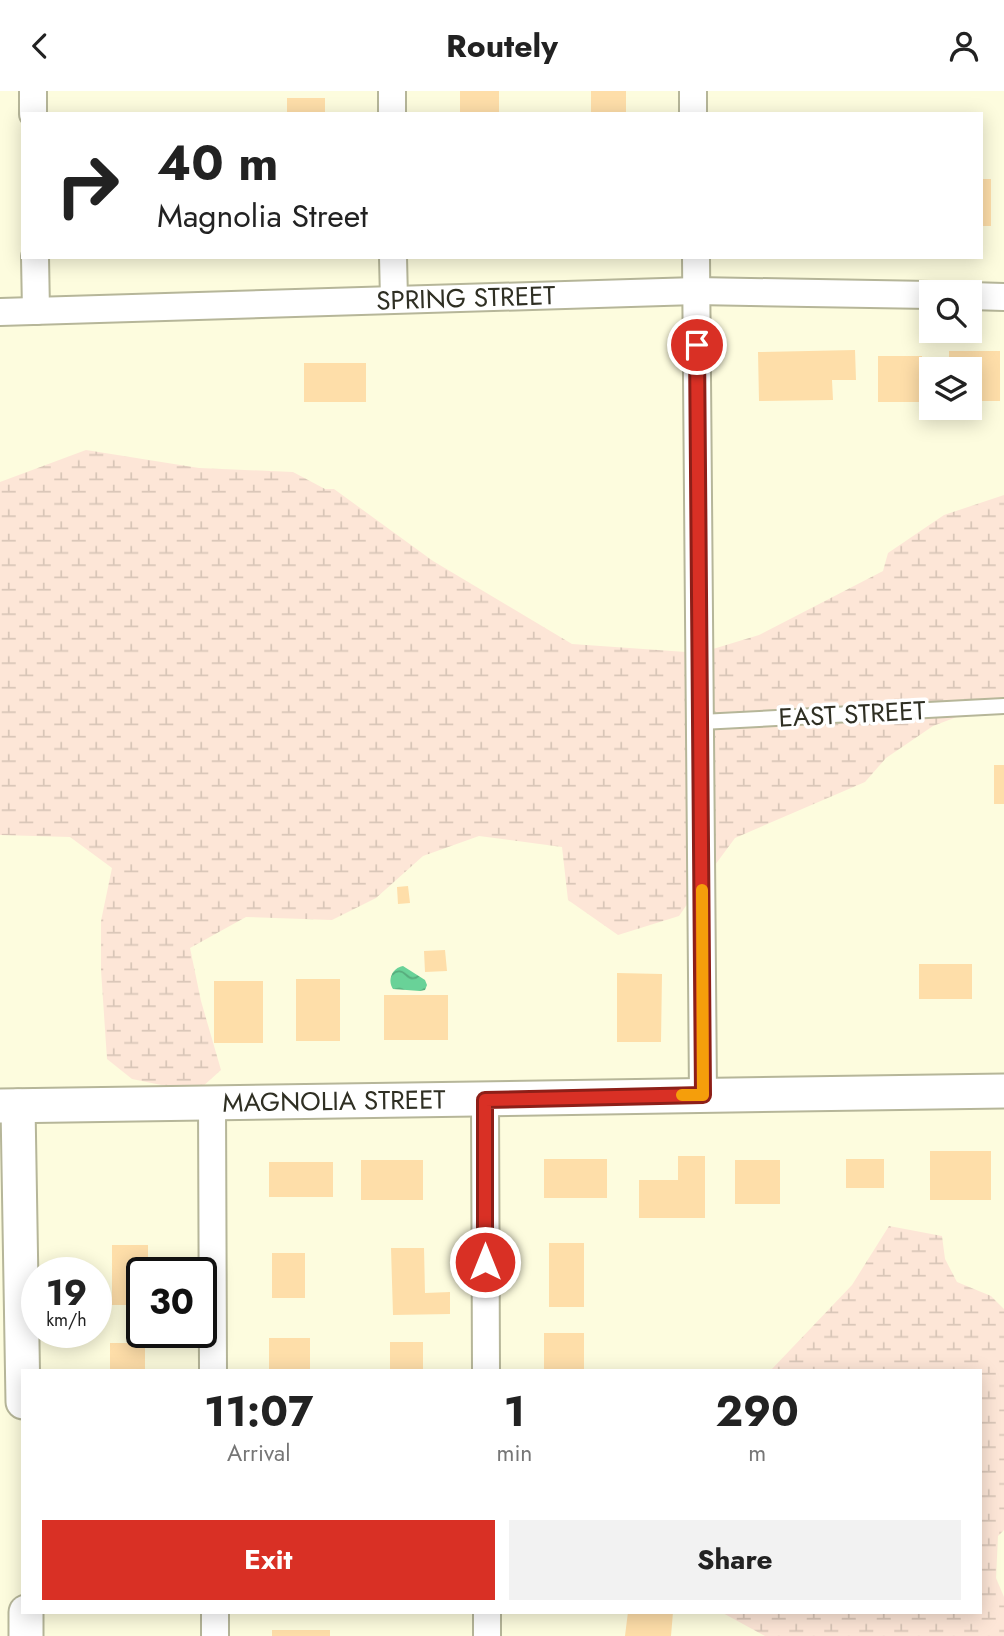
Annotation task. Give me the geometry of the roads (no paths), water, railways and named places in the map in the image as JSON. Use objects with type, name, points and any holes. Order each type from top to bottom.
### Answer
[{"type":"street","points":[[33,91],[33,112]]},
{"type":"street","points":[[392,91],[392,112]]},
{"type":"street","points":[[693,91],[693,112]]},
{"type":"street","points":[[35,259],[36,311]]},
{"type":"street","points":[[393,259],[394,299]]},
{"type":"street","points":[[696,259],[703,1095]]},
{"type":"street","name":"SPRING STREET","points":[[0,312],[696,291],[919,295]]},
{"type":"street","points":[[982,296],[1004,297]]},
{"type":"street","name":"MAGNOLIA STREET","points":[[9,1106],[1004,1091]]},
{"type":"street","points":[[485,1100],[486,1369]]},
{"type":"street","points":[[212,1103],[213,1369]]},
{"type":"street","points":[[9,1106],[21,1369]]},
{"type":"street","points":[[26,1614],[26,1636]]},
{"type":"street","points":[[215,1614],[215,1636]]},
{"type":"street","points":[[487,1614],[487,1636]]},
{"type":"lane","name":"EAST STREET","points":[[701,722],[1004,706]]},
{"type":"water","points":[[403,966],[425,980],[425,990],[393,989],[390,982],[392,975],[396,969]]}]
